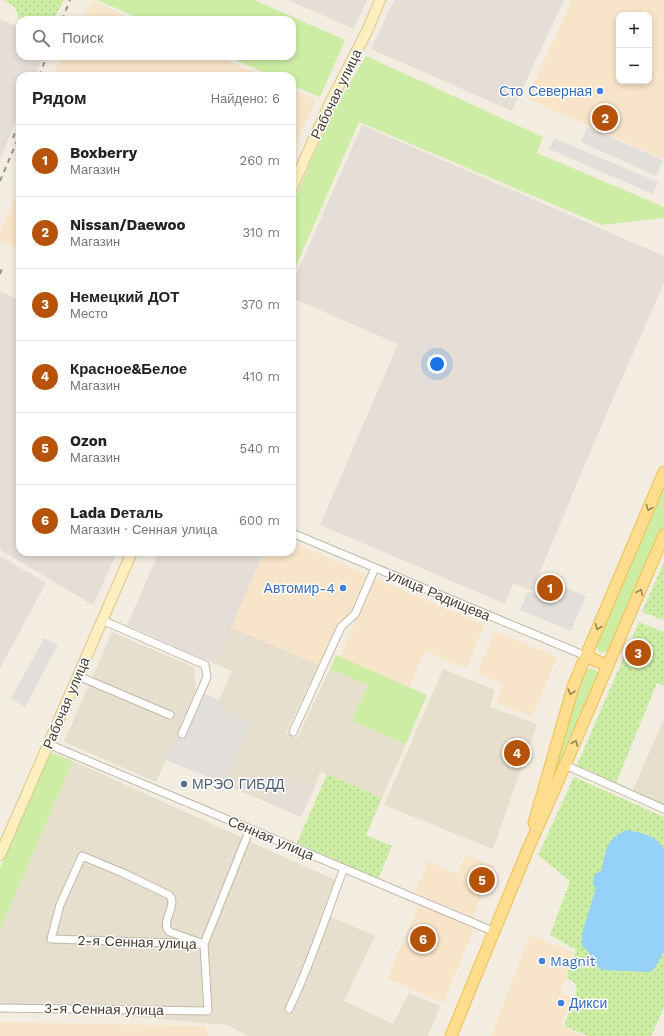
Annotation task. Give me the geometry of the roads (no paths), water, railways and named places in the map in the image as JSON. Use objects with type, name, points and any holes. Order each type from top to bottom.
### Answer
[{"type":"main road","name":"Рабочая улица","points":[[296,179],[329,105],[368,29],[380,0]]},
{"type":"main road","points":[[528,848],[537,811],[574,684],[664,472]]},
{"type":"main road","points":[[451,1036],[495,932],[528,848],[664,534]]},
{"type":"main road","name":"Рабочая улица","points":[[0,855],[130,556]]},
{"type":"main road","points":[[586,656],[608,666]]},
{"type":"street","name":"улица Радищева","points":[[296,535],[586,656]]},
{"type":"street","points":[[293,732],[341,627],[355,614],[375,568]]},
{"type":"street","points":[[102,620],[205,665],[206,677],[182,734]]},
{"type":"street","points":[[78,676],[170,715]]},
{"type":"street","name":"Сенная улица","points":[[48,744],[495,932]]},
{"type":"street","points":[[565,765],[664,809]]},
{"type":"street","points":[[204,944],[250,829]]},
{"type":"street","name":"2-я Сенная улица","points":[[82,856],[123,873],[169,895],[173,902],[166,921],[167,930],[204,944],[51,939],[60,905],[82,856]]},
{"type":"street","points":[[289,1009],[303,979],[344,868]]},
{"type":"street","name":"3-я Сенная улица","points":[[0,1008],[208,1011],[204,944]]},
{"type":"water","points":[[627,830],[653,838],[664,850],[664,951],[655,968],[650,972],[603,970],[596,965],[588,952],[582,946],[582,933],[596,888],[593,886],[595,874],[601,871],[607,847],[610,842],[613,838]]},
{"type":"railway","points":[[64,16],[70,0]]},
{"type":"railway","points":[[41,72],[45,60]]},
{"type":"railway","points":[[13,138],[16,130]]},
{"type":"railway","points":[[0,181],[16,143]]},
{"type":"railway","points":[[0,274],[3,266]]},
{"type":"place","name":"Сто Северная","points":[[600,91]]},
{"type":"place","name":"Nissan/Daewoo","points":[[605,118]]},
{"type":"place","name":"Автомир-4","points":[[343,588]]},
{"type":"place","name":"Boxberry","points":[[550,588]]},
{"type":"place","name":"Немецкий ДОТ","points":[[638,653]]},
{"type":"place","name":"Красное&Белое","points":[[517,753]]},
{"type":"place","name":"МРЭО ГИБДД","points":[[184,784]]},
{"type":"place","name":"Ozon","points":[[482,880]]},
{"type":"place","name":"Lada Dеталь","points":[[423,939]]},
{"type":"place","name":"Magnit","points":[[542,961]]},
{"type":"place","name":"Дикси","points":[[561,1003]]}]
